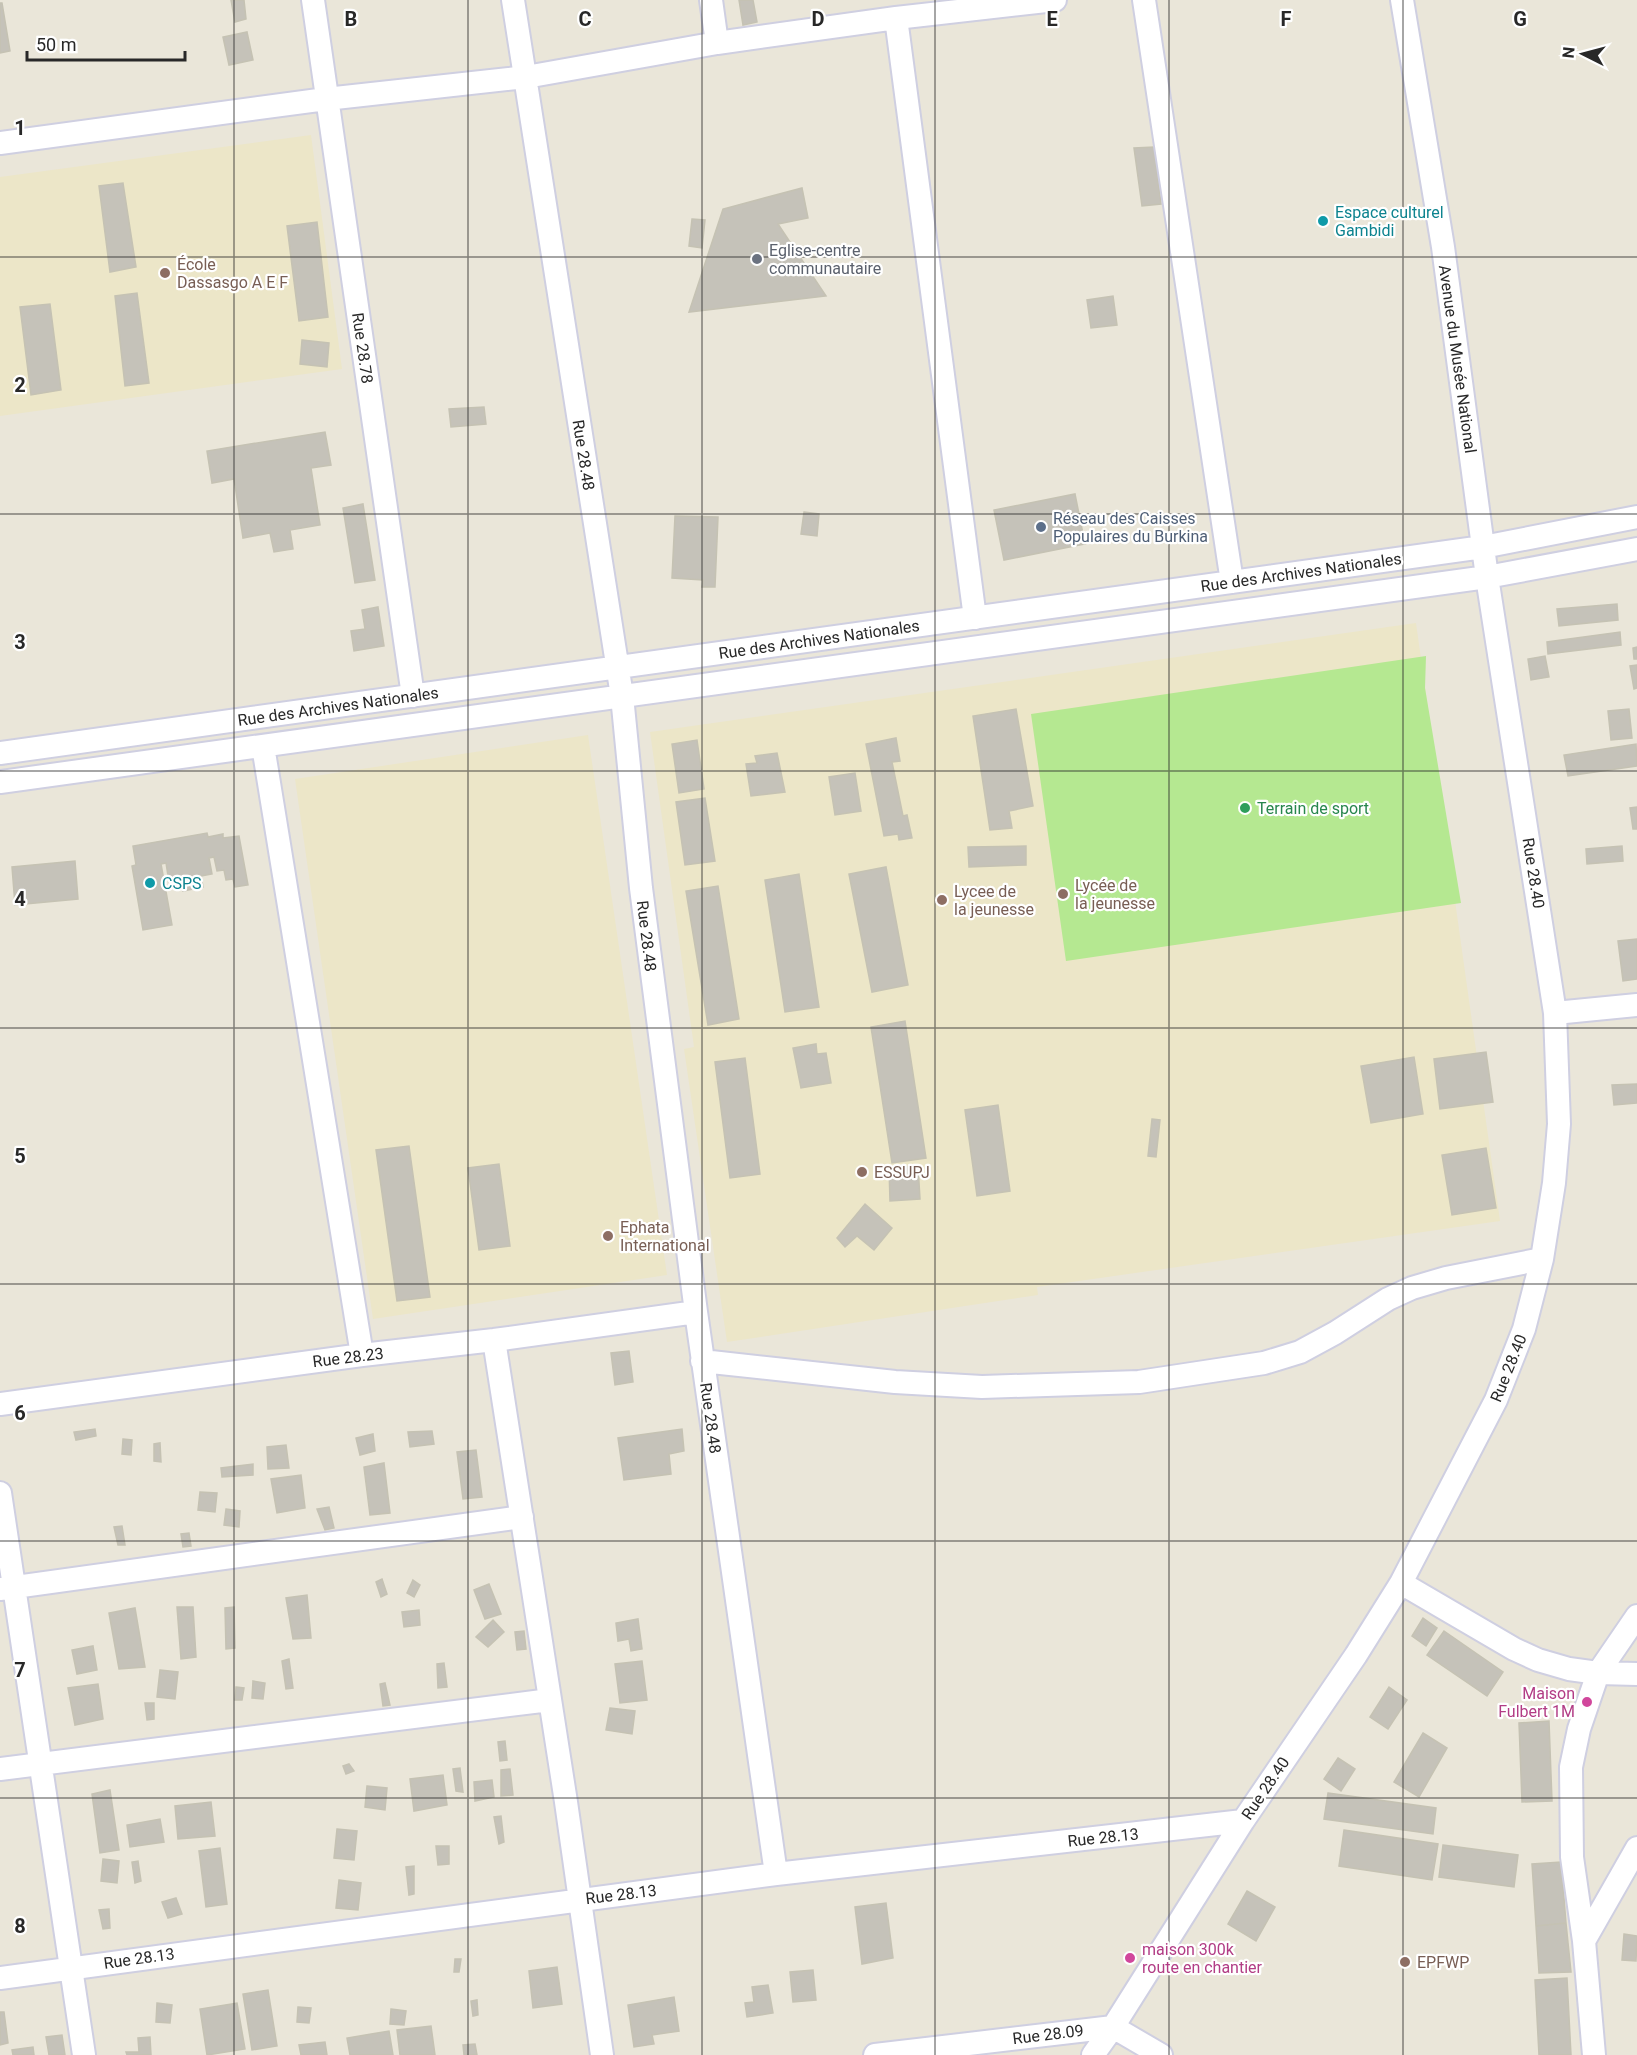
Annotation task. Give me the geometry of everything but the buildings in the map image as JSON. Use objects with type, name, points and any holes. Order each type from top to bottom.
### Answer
[{"type":"street","name":"Rue 28.78","points":[[313,0],[413,696]]},
{"type":"street","name":"Rue 28.48","points":[[513,0],[622,696],[641,888],[702,1360],[776,1874]]},
{"type":"street","points":[[711,0],[717,43]]},
{"type":"street","points":[[0,143],[326,99],[525,77],[717,43],[896,18],[1055,0]]},
{"type":"street","points":[[1144,0],[1232,582]]},
{"type":"street","name":"Avenue du Musée National","points":[[1402,0],[1443,247],[1487,577]]},
{"type":"street","points":[[896,18],[975,618]]},
{"type":"street","name":"Rue des Archives Nationales","points":[[0,753],[1484,547],[1637,517]]},
{"type":"street","name":"Rue des Archives Nationales","points":[[0,782],[1487,577],[1637,549]]},
{"type":"street","name":"Rue 28.40","points":[[1093,2055],[1243,1821],[1356,1655],[1401,1583],[1496,1400],[1524,1329],[1542,1259],[1554,1184],[1559,1124],[1555,1013],[1487,577]]},
{"type":"street","points":[[263,746],[362,1355]]},
{"type":"street","points":[[1555,1013],[1637,1005]]},
{"type":"street","points":[[702,1360],[827,1376],[960,1386],[1140,1382],[1264,1363],[1300,1352],[1388,1299],[1412,1288],[1446,1278],[1542,1259]]},
{"type":"street","name":"Rue 28.23","points":[[0,1404],[696,1312]]},
{"type":"street","points":[[494,1340],[602,2055]]},
{"type":"street","points":[[0,1493],[7,1588],[40,1763],[84,2055]]},
{"type":"street","points":[[7,1588],[522,1517]]},
{"type":"street","points":[[1401,1583],[1538,1660],[1569,1669],[1598,1673],[1637,1674]]},
{"type":"street","points":[[1594,2055],[1584,1941],[1572,1857],[1571,1767],[1579,1729],[1598,1673],[1637,1616]]},
{"type":"street","points":[[0,1769],[550,1700]]},
{"type":"street","name":"Rue 28.13","points":[[0,1978],[776,1874],[1243,1821]]},
{"type":"street","points":[[1584,1941],[1631,1867],[1637,1848]]},
{"type":"street","points":[[1113,2027],[1161,2055]]},
{"type":"street","name":"Rue 28.09","points":[[875,2055],[1113,2027]]},
{"type":"shaded area","name":"École Dassasgo A E F","points":[[311,135],[342,369],[0,416],[0,177]]},
{"type":"shaded area","name":"Lycée de la jeunesse","points":[[1416,623],[1500,1221],[1037,1287],[1038,1295],[727,1342],[684,1049],[694,1047],[650,732]]},
{"type":"shaded area","points":[[588,735],[667,1275],[373,1319],[295,779]]},
{"type":"green space","name":"Terrain de sport","points":[[1426,656],[1425,688],[1461,903],[1066,961],[1031,714]]},
{"type":"place","name":"Espace culturel Gambidi","points":[[1323,221]]},
{"type":"place","name":"Eglise-centre communautaire","points":[[757,259]]},
{"type":"place","name":"École Dassasgo A E F","points":[[165,273]]},
{"type":"place","name":"Réseau des Caisses Populaires du Burkina","points":[[1041,527]]},
{"type":"place","name":"Terrain de sport","points":[[1245,808]]},
{"type":"place","name":"CSPS","points":[[150,883]]},
{"type":"place","name":"Lycée de la jeunesse","points":[[1063,894]]},
{"type":"place","name":"Lycee de la jeunesse","points":[[942,900]]},
{"type":"place","name":"ESSUPJ","points":[[862,1172]]},
{"type":"place","name":"Ephata International","points":[[608,1236]]},
{"type":"place","name":"Maison Fulbert 1M","points":[[1587,1702]]},
{"type":"place","name":"maison 300k route en chantier","points":[[1130,1958]]},
{"type":"place","name":"EPFWP","points":[[1405,1962]]}]
